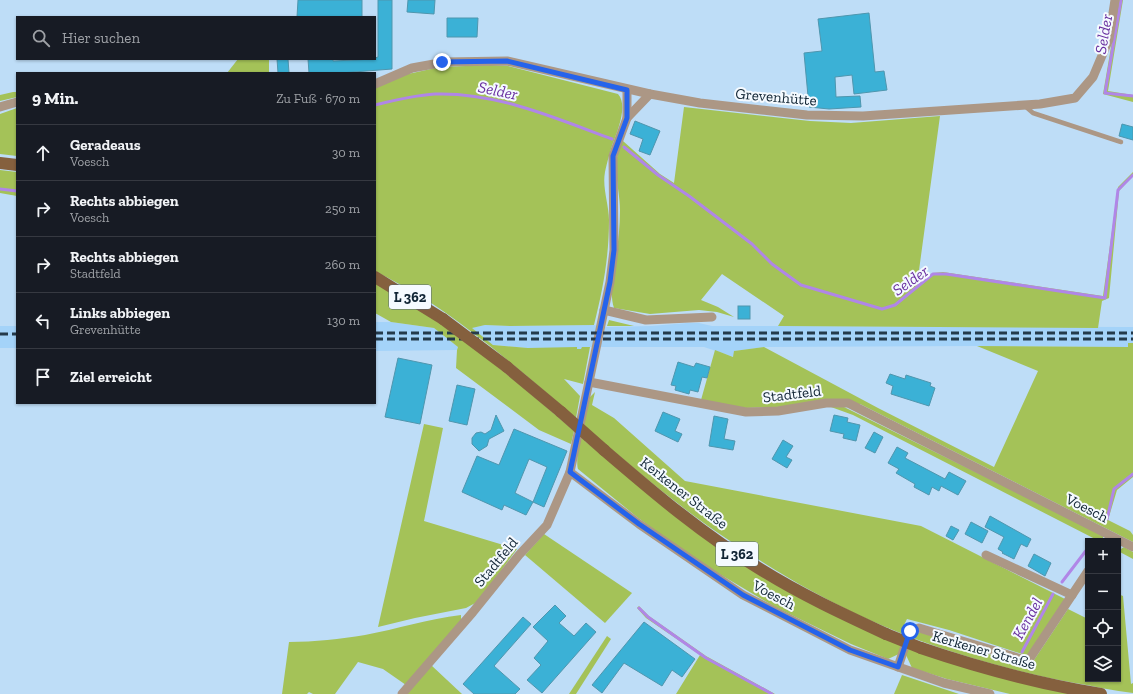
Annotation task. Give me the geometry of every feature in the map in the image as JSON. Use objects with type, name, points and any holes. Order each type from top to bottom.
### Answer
[{"type":"main road","points":[[0,162],[16,165]]},
{"type":"main road","name":"Kerkener Straße","points":[[376,278],[444,319],[507,366],[657,495],[700,529],[759,569],[830,608],[886,634],[921,648],[1014,677],[1101,694]]},
{"type":"street","name":"Grevenhütte","points":[[376,84],[412,68],[445,62],[507,61],[627,90],[700,103],[807,115],[863,116],[1023,105],[1075,98],[1092,77],[1109,39],[1115,0]]},
{"type":"street","name":"Stadtfeld","points":[[402,694],[473,612],[519,555],[547,525],[570,472],[604,310],[614,250],[613,156],[627,118],[627,90]]},
{"type":"street","name":"Stadtfeld","points":[[627,118],[650,94]]},
{"type":"street","points":[[0,107],[16,102]]},
{"type":"street","points":[[604,310],[646,320],[712,317]]},
{"type":"street","name":"Stadtfeld","points":[[589,382],[746,412],[778,411],[826,403],[848,403],[986,472]]},
{"type":"street","name":"Voesch","points":[[570,472],[639,524],[743,595],[850,650],[944,683],[990,694]]},
{"type":"street","name":"Voesch","points":[[986,472],[1110,538]]},
{"type":"street","name":"Voesch","points":[[1121,542],[1133,547]]},
{"type":"street","points":[[986,554],[1072,595]]},
{"type":"street","points":[[898,667],[910,631],[919,628],[1028,662],[1086,574]]},
{"type":"lane","points":[[1023,105],[1033,113],[1121,142]]},
{"type":"shaded area","points":[[376,322],[391,322],[434,328],[458,347],[457,350],[376,351]]},
{"type":"shaded area","points":[[699,323],[712,326],[1133,327],[1133,343],[1128,344],[1128,347],[764,347],[734,351],[734,357],[704,347],[582,347],[582,349],[577,349],[528,348],[493,345],[471,328],[485,325],[594,325],[606,327],[651,326]]},
{"type":"shaded area","points":[[0,326],[16,326],[16,348],[0,348]]},
{"type":"green space","points":[[1119,0],[1123,0],[1108,91],[1133,95],[1133,102],[1103,94]]},
{"type":"green space","points":[[237,60],[269,60],[269,72],[228,72]]},
{"type":"green space","points":[[491,65],[508,66],[618,94],[621,99],[621,118],[604,178],[609,220],[608,247],[603,286],[594,325],[485,325],[472,328],[493,345],[528,348],[577,347],[577,349],[581,349],[582,347],[590,347],[583,384],[564,379],[580,396],[576,418],[503,356],[445,312],[407,288],[376,272],[376,87],[408,74],[440,67]]},
{"type":"green space","points":[[16,92],[16,97],[0,101],[0,95]]},
{"type":"green space","points":[[684,107],[810,121],[851,123],[940,116],[917,285],[933,273],[943,272],[1103,296],[1118,187],[1133,172],[1133,176],[1119,191],[1109,298],[1102,301],[1098,328],[778,326],[784,316],[722,274],[701,300],[718,307],[734,317],[717,312],[699,310],[650,314],[614,308],[612,290],[620,216],[616,166],[619,149],[623,141],[660,174],[674,183]]},
{"type":"green space","points":[[16,108],[16,156],[0,154],[0,114]]},
{"type":"green space","points":[[0,170],[16,172],[16,196],[0,193]]},
{"type":"green space","points":[[376,284],[428,315],[503,371],[574,431],[571,444],[539,430],[456,368],[458,347],[434,328],[391,322],[376,314]]},
{"type":"green space","points":[[609,320],[634,326],[607,326]]},
{"type":"green space","points":[[1128,343],[1133,343],[1133,477],[1117,490],[1108,520],[1130,531],[1133,535],[1133,542],[860,404],[746,408],[701,400],[715,350],[733,357],[734,351],[764,347],[878,408],[994,467],[1038,371],[977,346],[1128,347]]},
{"type":"green space","points":[[595,392],[592,405],[614,418],[685,481],[921,526],[1065,599],[1028,656],[949,630],[907,619],[904,625],[908,633],[914,635],[923,631],[1014,663],[1030,666],[1068,609],[1085,618],[1085,682],[1121,682],[1121,595],[1123,596],[1133,693],[1048,678],[995,665],[916,639],[848,610],[781,573],[714,530],[658,488],[587,428],[585,441],[651,496],[860,627],[1072,694],[1010,694],[947,679],[912,668],[906,655],[901,653],[888,659],[851,644],[775,607],[691,557],[637,517],[578,469],[577,463],[581,434],[590,397]]},
{"type":"green space","points":[[842,406],[1103,535],[1103,538],[1093,538],[853,415],[831,407]]},
{"type":"green space","points":[[424,424],[443,428],[424,521],[517,549],[479,601],[466,608],[378,627]]},
{"type":"green space","points":[[544,534],[632,593],[605,623],[525,555]]},
{"type":"green space","points":[[1124,547],[1133,552],[1133,559],[1121,553],[1121,549]]},
{"type":"green space","points":[[639,606],[649,616],[706,656],[775,694],[676,694],[700,655],[646,618],[637,608]]},
{"type":"green space","points":[[461,615],[461,622],[406,685],[383,669],[358,662],[335,694],[313,694],[309,692],[307,694],[282,694],[289,642],[327,640],[365,635]]},
{"type":"green space","points":[[607,636],[611,639],[576,694],[569,694]]},
{"type":"green space","points":[[431,665],[462,694],[407,694]]},
{"type":"green space","points":[[902,675],[959,694],[894,694]]},
{"type":"building","points":[[298,0],[362,0],[362,16],[297,16]]},
{"type":"building","points":[[378,0],[392,0],[392,69],[354,72],[309,72],[308,60],[376,60],[376,58],[378,57]]},
{"type":"building","points":[[408,0],[435,0],[434,14],[407,12]]},
{"type":"building","points":[[869,13],[875,72],[884,71],[887,90],[854,94],[852,75],[835,77],[836,97],[860,96],[861,107],[829,109],[809,107],[804,53],[822,51],[818,19]]},
{"type":"building","points":[[447,18],[478,18],[477,37],[447,37]]},
{"type":"building","points":[[277,60],[288,60],[289,72],[278,72]]},
{"type":"building","points":[[635,121],[660,131],[650,155],[639,151],[643,139],[630,134]]},
{"type":"building","points":[[1122,124],[1133,127],[1133,140],[1119,136]]},
{"type":"building","points":[[738,306],[750,306],[750,319],[738,319]]},
{"type":"building","points":[[398,358],[432,365],[420,424],[385,417]]},
{"type":"building","points":[[678,362],[694,367],[696,363],[710,367],[707,378],[702,377],[698,392],[690,390],[689,394],[675,390],[676,386],[671,385]]},
{"type":"building","points":[[890,374],[905,379],[906,375],[931,383],[930,386],[935,388],[929,406],[891,394],[893,386],[886,383]]},
{"type":"building","points":[[457,385],[475,389],[467,425],[449,421]]},
{"type":"building","points":[[663,412],[680,419],[675,431],[682,434],[678,442],[655,431]]},
{"type":"building","points":[[496,415],[504,431],[489,439],[487,446],[479,451],[472,444],[472,438],[476,433],[481,432],[485,434],[491,430]]},
{"type":"building","points":[[834,415],[848,418],[847,422],[860,425],[856,441],[843,438],[844,434],[830,431]]},
{"type":"building","points":[[714,416],[728,419],[724,439],[735,441],[733,450],[709,446]]},
{"type":"building","points":[[514,429],[567,451],[544,507],[533,502],[526,515],[504,505],[502,510],[462,492],[477,456],[499,465]],"holes":[[[529,459],[547,467],[533,502],[515,493]]]},
{"type":"building","points":[[874,432],[883,437],[875,453],[865,448]]},
{"type":"building","points":[[783,440],[793,446],[786,457],[792,460],[787,468],[772,459]]},
{"type":"building","points":[[897,447],[908,453],[905,458],[945,479],[949,472],[966,481],[958,495],[941,486],[939,491],[932,487],[929,495],[914,487],[915,484],[896,473],[899,469],[888,463]]},
{"type":"building","points":[[990,516],[1031,539],[1027,547],[1021,544],[1014,559],[1002,553],[1003,552],[998,549],[1004,537],[985,527]]},
{"type":"building","points":[[971,522],[988,531],[982,543],[965,534]]},
{"type":"building","points":[[951,526],[959,530],[953,540],[946,536]]},
{"type":"building","points":[[1034,554],[1051,563],[1045,576],[1028,566]]},
{"type":"building","points":[[555,605],[566,616],[559,623],[574,636],[586,623],[596,632],[542,693],[527,680],[541,665],[534,658],[548,641],[533,627]]},
{"type":"building","points":[[523,617],[531,624],[494,666],[520,689],[515,694],[474,694],[463,684]]},
{"type":"building","points":[[644,622],[695,659],[682,677],[672,670],[662,686],[624,663],[602,693],[592,685]]},
{"type":"waterway","name":"Selder","points":[[1121,0],[1105,93],[1133,96]]},
{"type":"waterway","name":"Selder","points":[[376,105],[435,94],[458,94],[481,97],[547,115],[612,139]]},
{"type":"waterway","name":"Selder","points":[[624,147],[658,175],[689,196],[752,244],[772,264],[801,285],[882,309],[895,305],[933,274],[946,274],[1105,298],[1118,190],[1133,175]]},
{"type":"waterway","name":"Selder","points":[[0,189],[16,191]]},
{"type":"waterway","name":"Kendel","points":[[1107,519],[1114,489],[1133,474]]},
{"type":"waterway","name":"Kendel","points":[[1062,582],[1085,552]]},
{"type":"waterway","name":"Kendel","points":[[1022,652],[1053,594]]},
{"type":"waterway","points":[[639,608],[648,617],[706,658],[772,694]]},
{"type":"railway","points":[[376,333],[1133,333]]},
{"type":"railway","points":[[0,334],[16,334]]},
{"type":"railway","points":[[376,339],[1133,339]]},
{"type":"route","points":[[442,62],[507,61],[627,90],[627,118],[613,156],[614,250],[610,282],[570,472],[639,524],[743,595],[850,650],[898,667],[910,631]]}]
